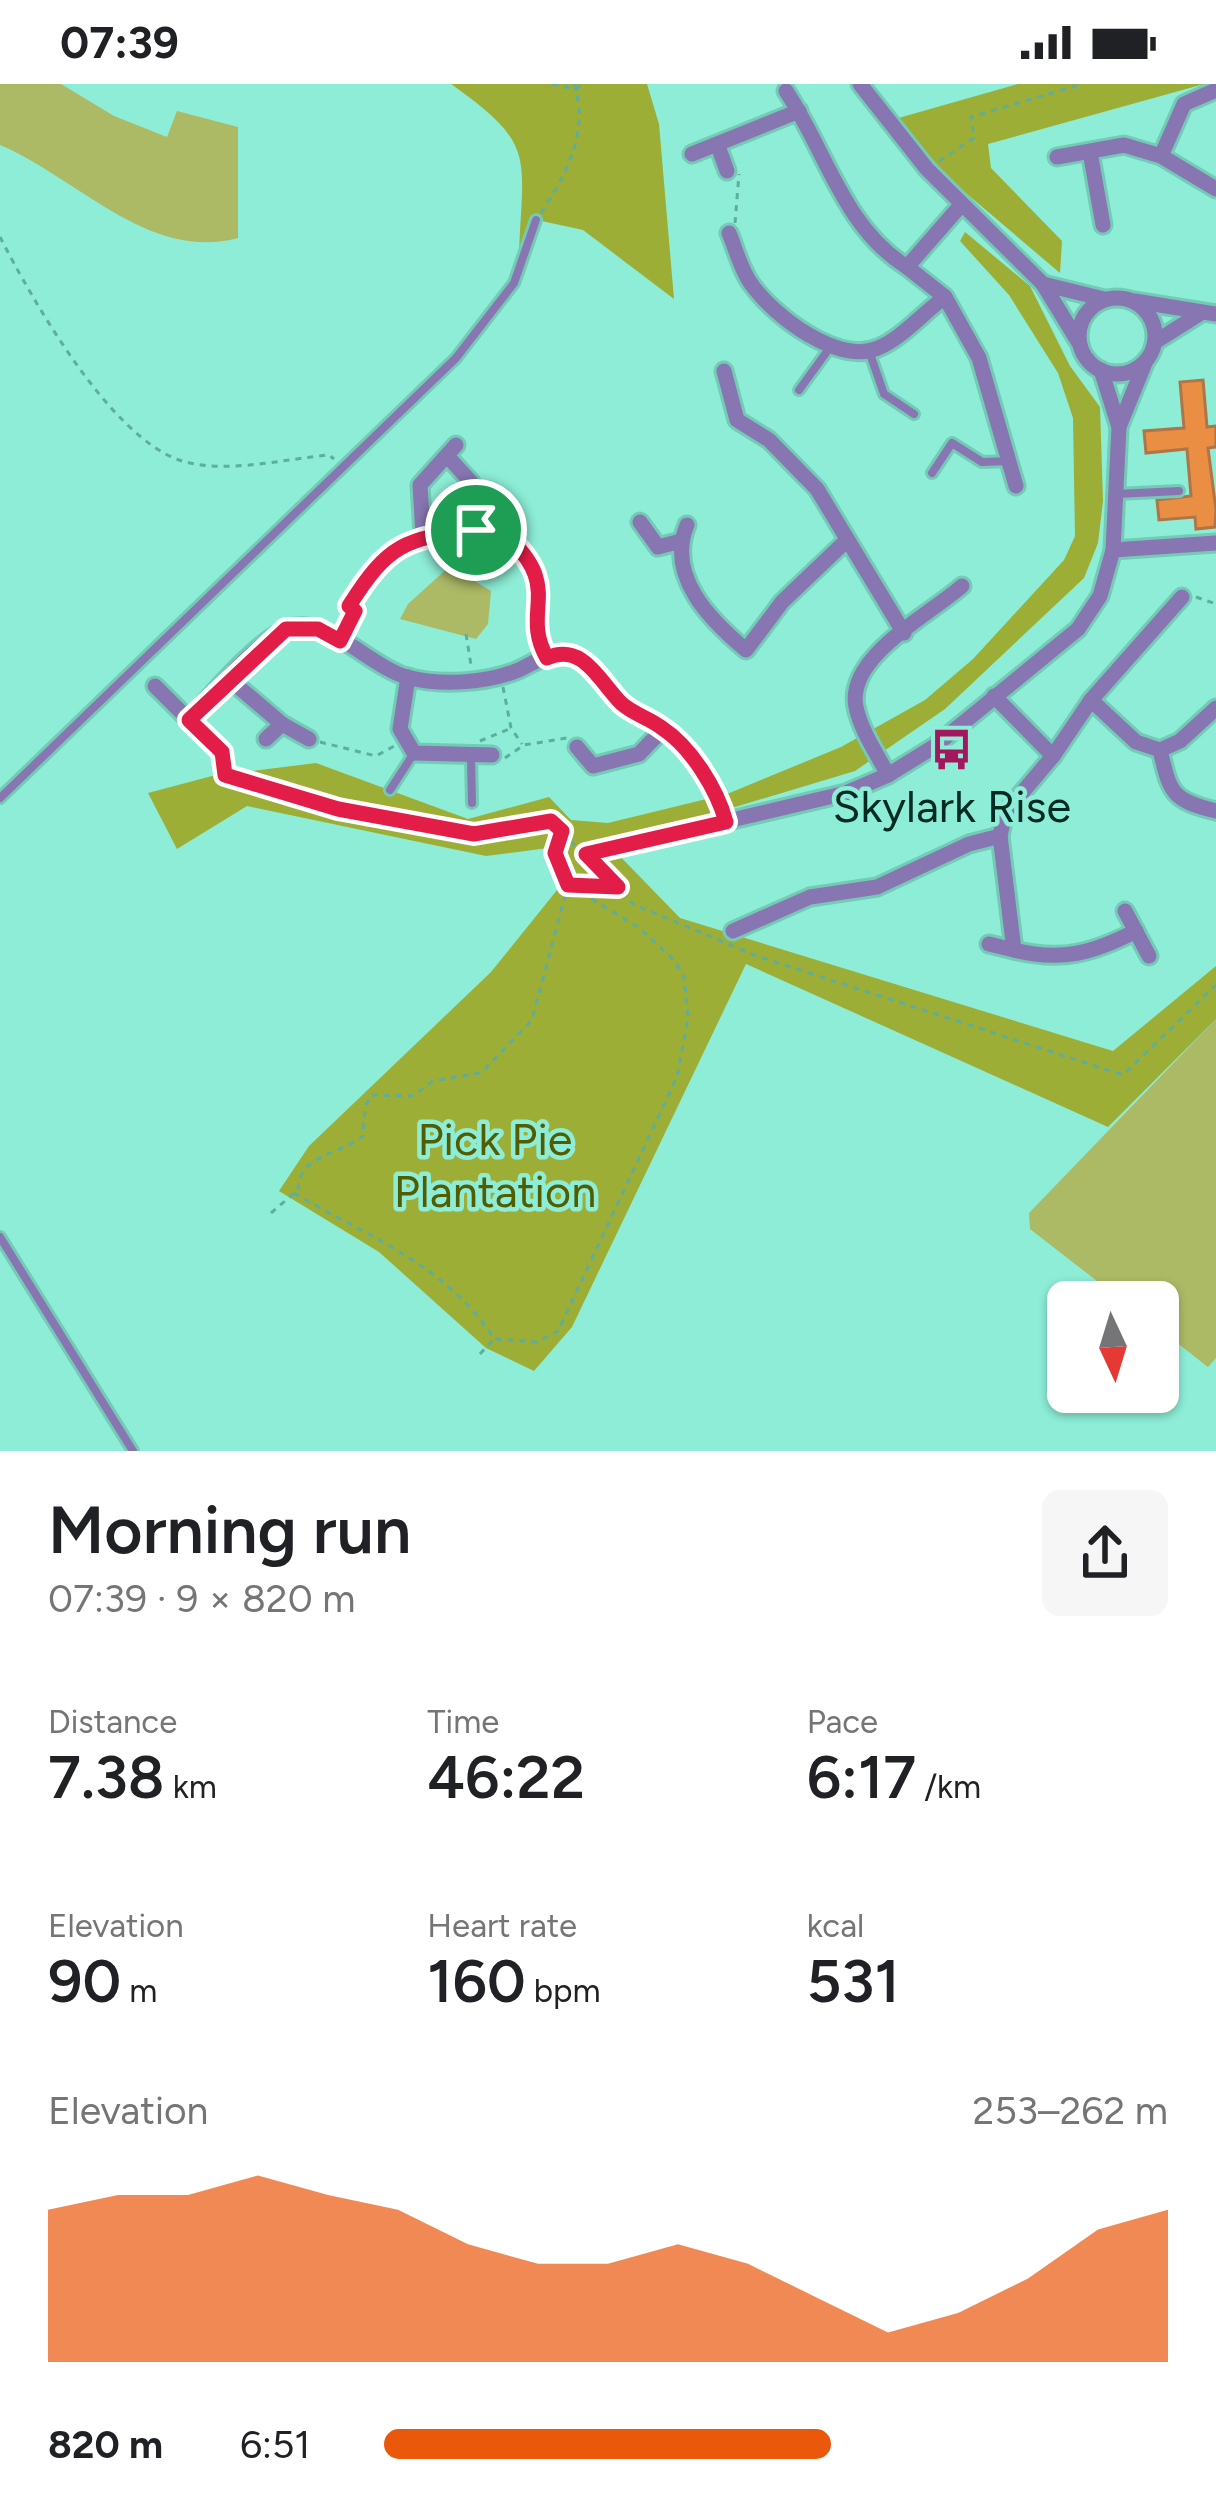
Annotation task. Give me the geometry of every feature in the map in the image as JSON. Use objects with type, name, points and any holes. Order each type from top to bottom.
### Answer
[{"type":"street","points":[[860,84],[927,169],[1043,284],[1101,370],[1119,428]]},
{"type":"street","points":[[1161,156],[1184,104],[1216,90]]},
{"type":"street","points":[[786,91],[853,217],[878,249],[945,297],[979,358],[1016,486]]},
{"type":"street","points":[[692,154],[799,112]]},
{"type":"street","points":[[718,146],[727,171]]},
{"type":"street","points":[[1058,157],[1124,146],[1161,156],[1216,189]]},
{"type":"street","points":[[1090,152],[1103,225]]},
{"type":"street","points":[[907,267],[961,205]]},
{"type":"street","points":[[730,233],[750,283],[777,310],[832,345],[854,353],[869,350],[945,297]]},
{"type":"street","points":[[1043,284],[1105,299],[1208,314]]},
{"type":"street","points":[[1079,343],[1082,321],[1105,299]]},
{"type":"street","points":[[1135,302],[1147,311],[1155,342]]},
{"type":"street","points":[[681,832],[846,793],[888,776],[935,746],[1078,628],[1100,596],[1113,550],[1119,428],[1144,363],[1155,342],[1208,314]]},
{"type":"street","points":[[1101,370],[1124,374],[1144,363]]},
{"type":"street","points":[[724,371],[737,420],[798,466],[904,633]]},
{"type":"street","points":[[423,535],[420,485],[427,472],[452,452],[471,482]]},
{"type":"street","points":[[640,522],[658,547],[684,533],[686,578],[698,602],[746,650],[795,588],[847,540]]},
{"type":"street","points":[[349,606],[385,556],[423,535],[502,532],[516,544],[542,590],[537,629],[547,658]]},
{"type":"street","points":[[1113,550],[1216,543]]},
{"type":"street","points":[[888,776],[856,706],[856,685],[866,662],[962,586]]},
{"type":"street","points":[[1014,950],[1000,836],[1005,813],[1054,755],[1091,700],[1182,597]]},
{"type":"street","points":[[154,686],[189,720],[228,678],[286,629],[298,627],[318,629],[408,677],[500,676],[557,653],[580,657],[606,674],[620,702],[664,728],[711,786],[726,822]]},
{"type":"street","points":[[408,677],[399,713],[408,747],[492,755]]},
{"type":"street","points":[[228,678],[282,724],[309,739]]},
{"type":"street","points":[[994,696],[1054,755]]},
{"type":"street","points":[[1091,700],[1136,742],[1160,750],[1180,741],[1216,708]]},
{"type":"street","points":[[266,739],[282,724]]},
{"type":"street","points":[[575,778],[593,766],[639,754],[664,728]]},
{"type":"street","points":[[577,747],[593,766]]},
{"type":"street","points":[[1160,750],[1162,776],[1175,795],[1216,811]]},
{"type":"street","points":[[733,931],[810,897],[877,887],[969,844],[1000,836]]},
{"type":"street","points":[[1125,911],[1149,956]]},
{"type":"street","points":[[988,944],[1066,957],[1094,953],[1136,931]]},
{"type":"lane","points":[[0,798],[428,388],[514,283],[536,220]]},
{"type":"lane","points":[[800,390],[832,345]]},
{"type":"lane","points":[[869,350],[884,394],[914,414]]},
{"type":"lane","points":[[932,472],[952,443],[982,462],[1011,461]]},
{"type":"lane","points":[[1115,494],[1179,491]]},
{"type":"lane","points":[[390,790],[408,747]]},
{"type":"lane","points":[[471,754],[472,803]]},
{"type":"lane","points":[[0,1237],[133,1451]]},
{"type":"path","points":[[553,84],[582,84]]},
{"type":"path","points":[[927,169],[974,138],[970,117],[1082,84]]},
{"type":"path","points":[[536,220],[570,160],[581,112],[575,87]]},
{"type":"path","points":[[727,171],[737,169],[741,178],[736,230],[730,233]]},
{"type":"path","points":[[0,236],[56,329],[139,435],[180,460],[224,465],[328,455],[344,468]]},
{"type":"path","points":[[1182,597],[1207,597],[1216,604]]},
{"type":"path","points":[[466,634],[473,679]]},
{"type":"path","points":[[500,676],[511,728],[524,745]]},
{"type":"path","points":[[189,720],[222,752],[225,775],[338,809],[474,834],[551,821],[633,904],[754,955],[1123,1075],[1216,985]]},
{"type":"path","points":[[471,754],[485,738],[511,728]]},
{"type":"path","points":[[492,755],[501,760],[524,745],[563,734],[577,747]]},
{"type":"path","points":[[309,739],[376,756],[408,747]]},
{"type":"path","points":[[494,1339],[537,1342],[558,1331],[686,1049],[684,977],[674,960],[638,927],[568,885],[555,853],[562,831]]},
{"type":"path","points":[[586,854],[681,832]]},
{"type":"path","points":[[568,885],[618,887]]},
{"type":"path","points":[[271,1214],[294,1193],[312,1160],[363,1136],[364,1106],[372,1095],[413,1096],[433,1082],[481,1073],[502,1054],[532,1020],[568,885]]},
{"type":"path","points":[[294,1193],[419,1262],[477,1308],[494,1339]]},
{"type":"path","points":[[480,1354],[494,1339]]},
{"type":"green space","points":[[0,84],[61,84],[114,116],[167,137],[177,111],[238,127],[238,238],[205,242],[144,228],[0,145]]},
{"type":"green space","points":[[451,84],[647,84],[659,124],[674,299],[583,230],[537,220],[519,252],[522,172],[518,154],[498,122]]},
{"type":"green space","points":[[1018,84],[1204,84],[988,144],[991,168],[1062,241],[1060,273],[954,183],[895,119]]},
{"type":"green space","name":"Pick Pie Plantation","points":[[965,232],[1030,286],[1070,366],[1100,407],[1103,501],[1098,543],[1084,578],[945,709],[855,771],[609,845],[680,918],[1113,1051],[1216,966],[1216,1019],[1108,1127],[746,964],[572,1327],[534,1371],[486,1348],[379,1252],[279,1191],[309,1146],[491,972],[574,869],[563,846],[486,856],[247,806],[177,849],[148,793],[212,776],[316,763],[468,819],[549,797],[571,820],[608,823],[727,794],[841,747],[925,700],[973,659],[1064,560],[1075,536],[1073,418],[1058,373],[1009,295],[960,241]]},
{"type":"green space","points":[[450,566],[491,591],[488,624],[476,639],[400,619],[408,604]]},
{"type":"green space","points":[[1216,1019],[1216,1358],[1208,1367],[1179,1344],[1179,1281],[1097,1281],[1030,1229],[1029,1213]]},
{"type":"building","points":[[1203,380],[1207,427],[1216,426],[1216,447],[1208,448],[1216,510],[1215,527],[1196,529],[1195,517],[1159,520],[1157,500],[1191,496],[1187,449],[1146,453],[1144,431],[1184,428],[1180,382]]},
{"type":"place","name":"Skylark Rise","points":[[952,750]]},
{"type":"route","points":[[476,530],[502,532],[537,574],[542,590],[538,644],[547,658],[557,653],[580,657],[620,702],[664,728],[711,786],[726,822],[586,854],[618,887],[568,885],[555,853],[562,831],[551,821],[474,834],[338,809],[225,775],[222,752],[189,720],[231,675],[286,629],[318,629],[340,641],[355,611],[349,606],[385,556],[411,538],[476,530]]}]
